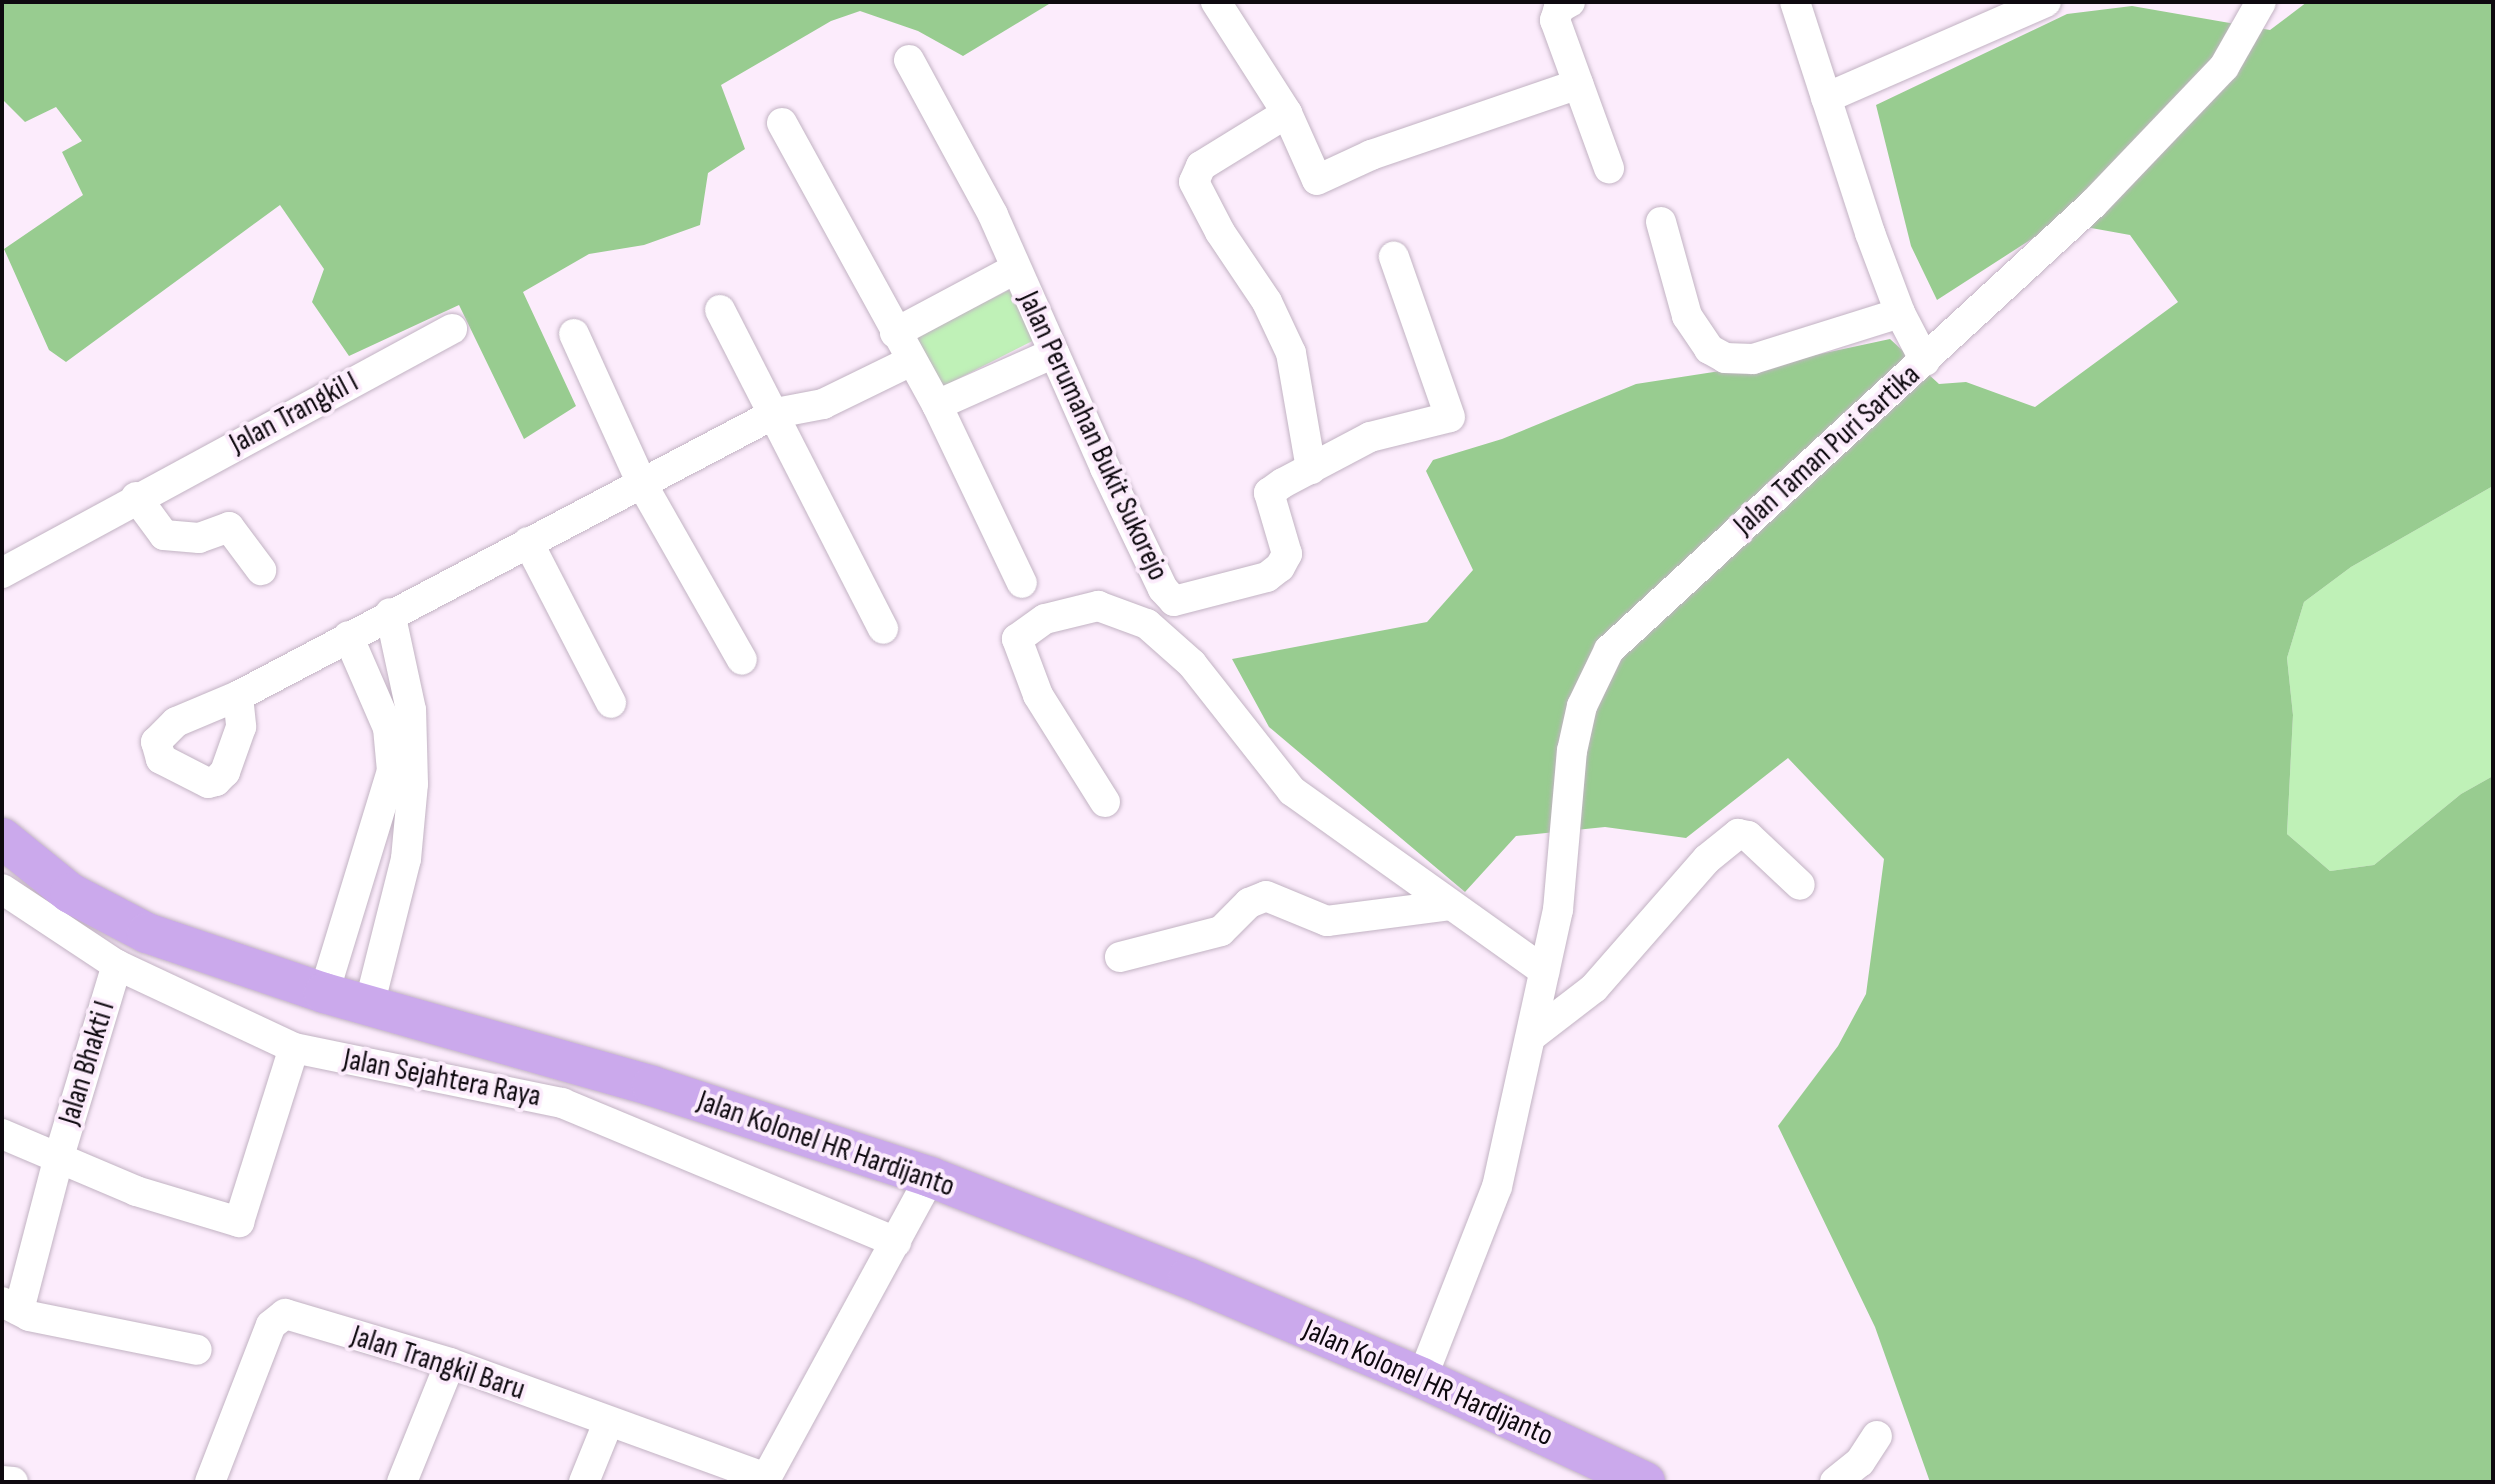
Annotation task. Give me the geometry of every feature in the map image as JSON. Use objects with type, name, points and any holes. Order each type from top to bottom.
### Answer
[{"type":"main road","name":"Jalan Kolonel HR Hardijanto","points":[[2,838],[60,909],[147,933],[324,993],[652,1086],[930,1177],[1188,1278],[1422,1378],[1645,1482]]},
{"type":"street","points":[[1216,2],[1287,113],[1317,180],[1371,155],[1578,84]]},
{"type":"street","points":[[1570,2],[1559,8],[1555,20],[1609,168]]},
{"type":"street","points":[[1795,2],[1900,313],[1925,361]]},
{"type":"street","points":[[1826,98],[1981,14],[2046,2]]},
{"type":"street","name":"Jalan Taman Puri Sartika","points":[[1422,1378],[1497,1187],[1533,1035],[1558,910],[1572,751],[1582,706],[1609,650],[2093,204],[2224,67],[2261,2]]},
{"type":"street","name":"Jalan Perumahan Bukit Sukorejo","points":[[909,60],[993,215],[1150,563],[1174,601],[1267,577],[1280,567],[1287,554],[1269,493],[1370,437],[1450,417],[1394,257]]},
{"type":"street","points":[[1287,113],[1201,166],[1194,182],[1220,232],[1267,302],[1291,353],[1311,469]]},
{"type":"street","points":[[782,123],[937,405],[1022,583]]},
{"type":"street","points":[[1661,222],[1687,316],[1709,349],[1725,358],[1753,359],[1900,313]]},
{"type":"street","name":"Jalan Perumahan Bukit Sukorejo","points":[[895,333],[1015,269]]},
{"type":"street","points":[[720,310],[776,413],[883,629]]},
{"type":"street","name":"Jalan Trangkil I","points":[[2,573],[136,497],[452,329]]},
{"type":"street","points":[[574,334],[642,484],[742,660]]},
{"type":"street","points":[[937,405],[1054,353]]},
{"type":"street","points":[[238,696],[390,613],[776,413],[823,404],[911,361]]},
{"type":"street","points":[[136,497],[164,535],[199,538],[229,527],[261,570]]},
{"type":"street","points":[[528,542],[611,703]]},
{"type":"street","points":[[1105,802],[1038,695],[1017,639],[1045,619],[1098,606],[1147,624],[1192,664],[1292,791],[1544,971]]},
{"type":"street","points":[[369,1006],[406,859],[413,784],[398,716],[390,613]]},
{"type":"street","points":[[324,993],[392,771],[398,716],[348,636]]},
{"type":"street","points":[[1533,1035],[1594,988],[1707,859],[1738,834],[1748,836],[1800,885]]},
{"type":"street","name":"Jalan Sejahtera Raya","points":[[2,889],[60,909],[117,965],[294,1048],[562,1103],[896,1242]]},
{"type":"street","points":[[1120,957],[1221,931],[1249,903],[1266,896],[1327,921],[1450,905]]},
{"type":"street","name":"Jalan Bhakti I","points":[[10,1306],[117,965]]},
{"type":"street","name":"Jalan Bhakti I","points":[[2,1134],[136,1191],[239,1222],[294,1048]]},
{"type":"street","name":"Jalan Trangkil Baru","points":[[210,1482],[271,1325],[279,1315],[450,1363],[765,1480],[930,1177]]},
{"type":"street","points":[[10,1306],[197,1350]]},
{"type":"street","points":[[402,1482],[450,1363]]},
{"type":"street","points":[[584,1482],[608,1423]]},
{"type":"street","points":[[1835,1482],[1860,1462],[1877,1436]]},
{"type":"street","points":[[2,1481],[13,1482]]},
{"type":"green space","points":[[2,2],[1049,4],[963,56],[918,31],[860,11],[831,21],[721,85],[745,149],[708,173],[700,225],[644,245],[589,254],[523,292],[576,406],[524,439],[459,305],[349,356],[312,302],[324,269],[280,205],[66,362],[49,350],[4,249],[83,195],[62,152],[82,141],[56,107],[25,122],[2,99]]},
{"type":"green space","points":[[2307,2],[2493,2],[2493,486],[2351,567],[2304,602],[2287,658],[2293,715],[2287,834],[2330,871],[2374,865],[2461,794],[2493,776],[2493,1482],[1930,1482],[1875,1327],[1778,1126],[1838,1046],[1866,994],[1884,859],[1788,758],[1686,838],[1605,827],[1516,836],[1465,892],[1269,727],[1232,659],[1427,622],[1473,570],[1426,471],[1433,460],[1502,439],[1636,384],[1792,360],[1890,339],[1939,384],[1966,382],[2035,407],[2178,302],[2130,235],[2058,222],[1937,300],[1911,246],[1876,105],[2067,14],[2132,6],[2270,30]]},
{"type":"green space","points":[[1009,290],[1034,340],[940,388],[915,338]]},
{"type":"green space","points":[[2493,486],[2493,776],[2461,794],[2374,865],[2330,871],[2287,834],[2293,715],[2287,658],[2304,602],[2351,567]]}]
